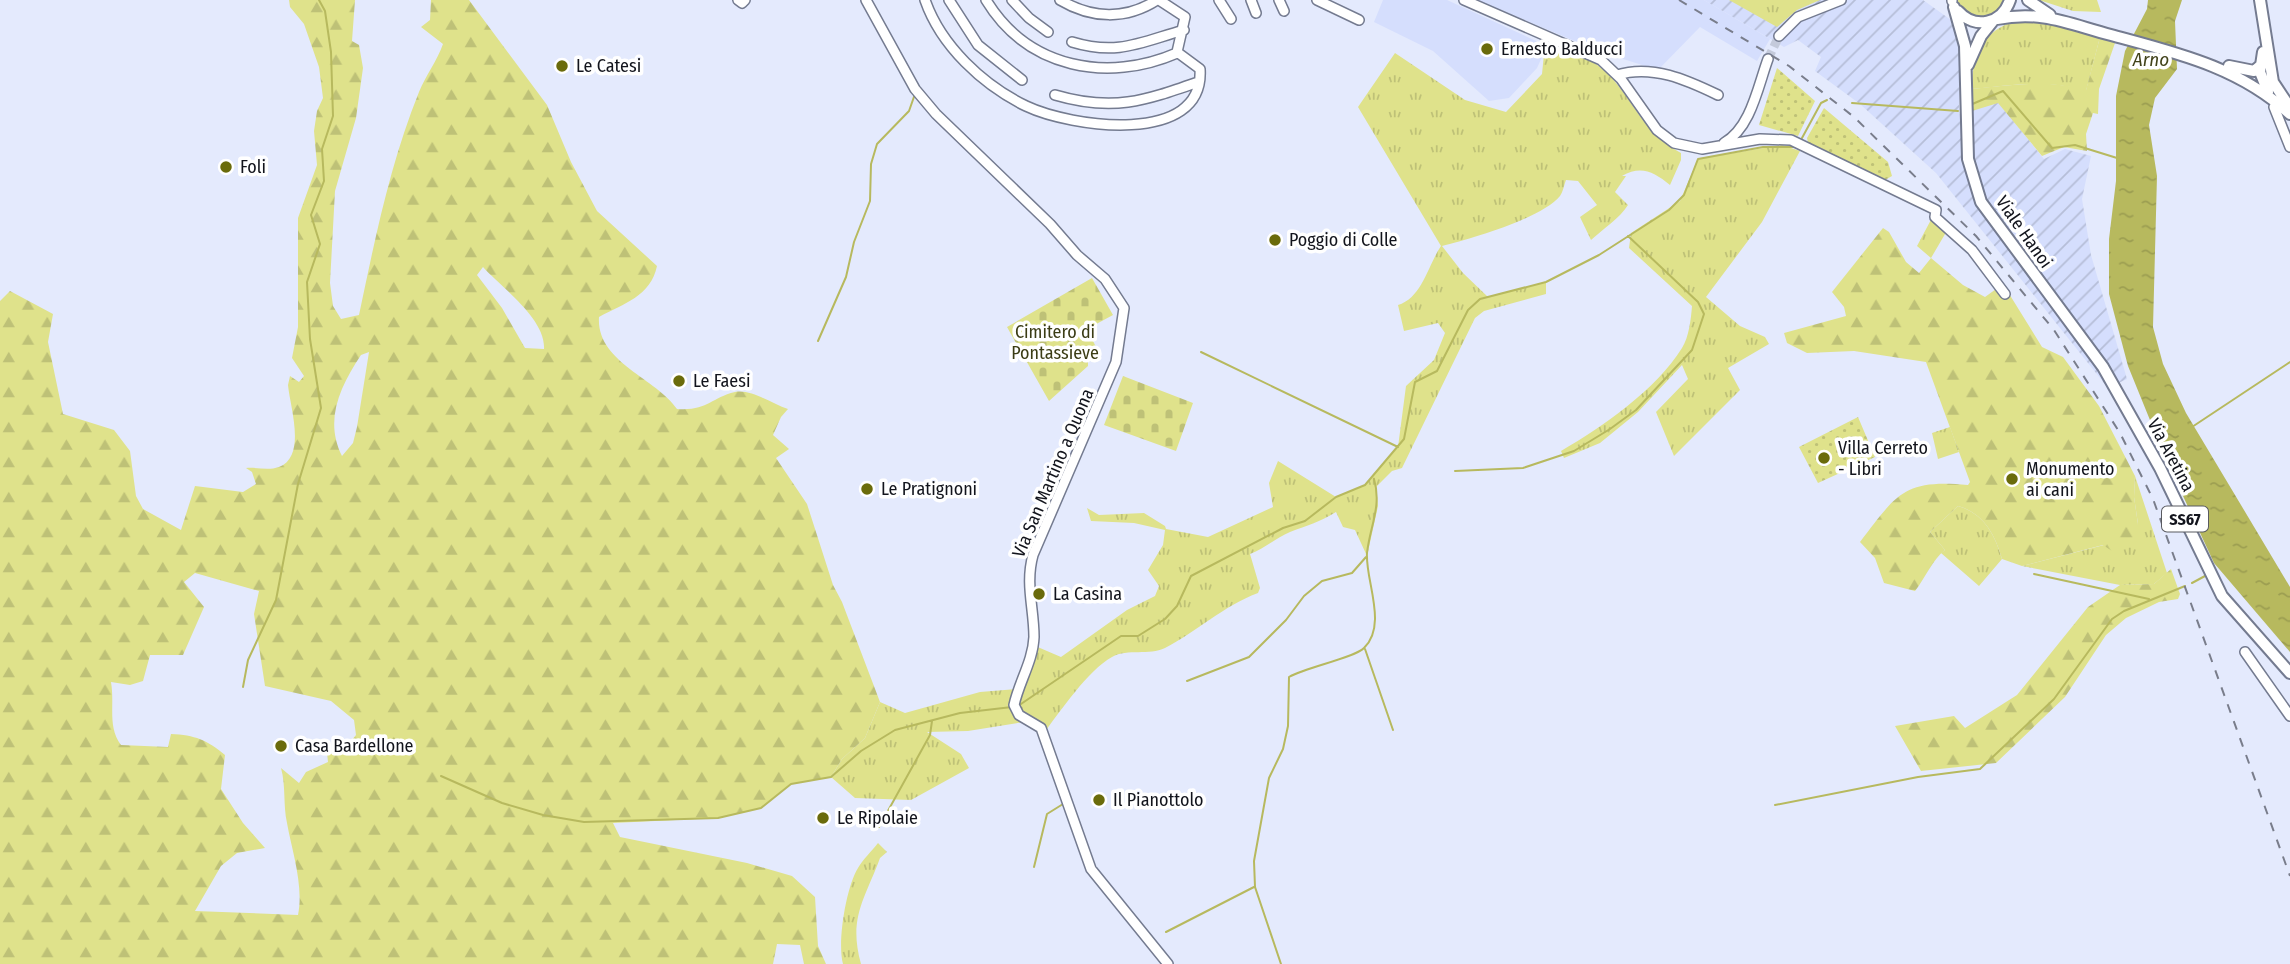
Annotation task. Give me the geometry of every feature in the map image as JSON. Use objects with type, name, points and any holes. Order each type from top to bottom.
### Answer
[{"type":"main road","name":"Viale Hanoi","points":[[1967,71],[1977,44],[2010,0]]},
{"type":"main road","points":[[2028,0],[2055,18]]},
{"type":"main road","points":[[2260,0],[2268,76],[2262,82]]},
{"type":"main road","name":"Viale Hanoi","points":[[1952,2],[1967,20],[1985,23],[1995,20]]},
{"type":"main road","name":"Viale Hanoi","points":[[1952,2],[1965,46],[1968,159],[1980,202],[2093,354]]},
{"type":"main road","points":[[1995,20],[2021,13],[2055,18],[2104,34],[2229,66],[2254,71],[2265,65]]},
{"type":"main road","points":[[2204,60],[2245,80],[2290,114]]},
{"type":"main road","points":[[2265,65],[2276,88],[2290,106]]},
{"type":"main road","points":[[2229,66],[2262,82],[2290,106]]},
{"type":"main road","points":[[2245,80],[2262,82]]},
{"type":"main road","points":[[2262,82],[2273,103]]},
{"type":"main road","name":"Via Aretina","points":[[2093,354],[2160,468],[2222,596],[2290,673]]},
{"type":"street","points":[[738,0],[742,3],[745,0]]},
{"type":"street","name":"Via San Martino a Quona","points":[[866,0],[915,89],[936,114],[1050,224],[1077,255],[1105,279],[1124,308],[1124,326],[1113,369],[1032,555],[1028,574],[1034,636],[1032,654],[1014,705],[1019,715],[1041,728],[1091,869],[1168,964]]},
{"type":"street","points":[[925,0],[947,39],[975,71],[1012,99],[1051,116],[1103,125],[1154,121],[1186,110],[1197,86],[1198,66],[1177,53]]},
{"type":"street","points":[[949,0],[978,45],[1022,80]]},
{"type":"street","points":[[986,0],[1007,27],[1043,52],[1090,68],[1118,69],[1150,64],[1177,53]]},
{"type":"street","points":[[1012,0],[1031,20],[1048,32]]},
{"type":"street","points":[[1060,0],[1096,14],[1117,15],[1138,11],[1158,0],[1183,13],[1186,22],[1177,53]]},
{"type":"street","points":[[1219,0],[1231,19]]},
{"type":"street","points":[[1251,0],[1256,12]]},
{"type":"street","points":[[1279,0],[1284,11]]},
{"type":"street","points":[[1317,0],[1359,20]]},
{"type":"street","points":[[1464,0],[1588,53],[1617,75],[1666,138],[1692,148],[1779,138],[1803,144],[1936,210],[1936,217],[1972,250],[2005,294]]},
{"type":"street","points":[[1779,36],[1798,17],[1841,0]]},
{"type":"street","points":[[1072,42],[1118,49],[1143,45],[1184,30]]},
{"type":"street","points":[[1723,144],[1738,132],[1744,122],[1768,59]]},
{"type":"street","points":[[1617,75],[1643,70],[1694,84],[1718,95]]},
{"type":"street","points":[[1055,95],[1082,102],[1123,104],[1197,86]]},
{"type":"street","points":[[2273,103],[2290,147]]},
{"type":"street","points":[[1744,122],[1760,139]]},
{"type":"street","points":[[1738,132],[1748,140]]},
{"type":"street","points":[[2245,652],[2290,716]]},
{"type":"shaded area","name":"Ernesto Balducci","points":[[1383,0],[1447,0],[1547,46],[1537,68],[1509,98],[1489,101],[1433,51],[1374,22]]},
{"type":"shaded area","points":[[1477,0],[1704,0],[1770,39],[1757,61],[1700,27],[1658,70],[1601,52]]},
{"type":"shaded area","points":[[1704,0],[1923,0],[1951,20],[1959,49],[1959,114],[1998,102],[2044,159],[2065,149],[2091,156],[2082,199],[2091,255],[2127,379],[2108,388],[1936,173],[1860,104],[1815,71],[1821,57],[1798,40],[1784,47]]},
{"type":"green space","points":[[289,0],[355,0],[352,41],[359,45],[363,68],[356,118],[335,191],[330,283],[333,306],[341,319],[359,315],[384,202],[400,147],[419,92],[443,44],[421,27],[430,20],[431,0],[469,0],[547,105],[571,162],[597,211],[657,266],[649,285],[642,292],[599,317],[601,333],[607,346],[617,358],[656,388],[677,409],[696,408],[735,392],[742,392],[788,409],[773,435],[789,449],[776,458],[807,504],[833,585],[880,702],[865,738],[842,759],[831,777],[791,784],[761,808],[718,818],[613,823],[620,837],[747,863],[792,876],[815,897],[818,946],[826,964],[804,964],[800,945],[777,944],[773,964],[0,964],[0,301],[10,291],[53,314],[48,342],[63,414],[114,430],[130,451],[136,496],[143,509],[181,530],[195,486],[243,492],[256,484],[252,472],[246,468],[275,468],[288,461],[295,442],[295,430],[288,385],[290,376],[299,382],[304,376],[292,358],[298,327],[298,218],[317,165],[314,131],[317,111],[323,98],[319,67],[304,24],[290,7]],"holes":[[[483,267],[531,315],[543,338],[544,349],[525,348],[502,308],[477,275]],[[369,352],[357,427],[353,443],[342,456],[334,430],[337,404],[361,355]],[[195,573],[259,591],[254,614],[265,686],[331,701],[354,720],[356,735],[339,755],[327,753],[328,762],[306,772],[299,783],[281,768],[286,816],[300,892],[298,915],[195,911],[221,866],[237,853],[265,848],[243,823],[221,789],[225,755],[200,739],[171,734],[168,747],[121,745],[114,730],[111,682],[130,685],[143,681],[150,655],[183,655],[204,607],[184,582]]]},
{"type":"green space","points":[[1729,0],[1820,0],[1797,10],[1777,27]]},
{"type":"green space","points":[[1957,0],[2005,0],[1994,15],[1982,16],[1967,13]]},
{"type":"green space","points":[[2039,0],[2097,0],[2101,12],[2073,11]]},
{"type":"green space","points":[[2026,17],[2100,37],[2086,91],[2044,84],[1972,89],[1975,62],[1984,42],[2001,27]]},
{"type":"green space","points":[[2100,37],[2115,43],[2099,89],[2098,114],[2093,113],[2086,134],[2087,151],[2064,147],[2042,156],[1998,103],[1972,111],[1972,89],[2044,84],[2086,90]]},
{"type":"green space","points":[[1550,41],[1582,56],[1611,77],[1658,137],[1681,153],[1681,160],[1670,185],[1647,172],[1635,171],[1622,176],[1626,176],[1615,192],[1628,205],[1591,240],[1580,217],[1597,205],[1578,181],[1566,180],[1560,196],[1538,212],[1487,233],[1442,246],[1463,273],[1488,297],[1546,282],[1546,294],[1484,311],[1475,318],[1402,468],[1392,471],[1376,487],[1378,506],[1367,556],[1355,530],[1343,527],[1336,512],[1285,534],[1250,554],[1260,588],[1258,593],[1233,605],[1165,648],[1152,652],[1118,654],[1103,663],[1075,692],[1043,734],[1030,721],[968,731],[927,732],[961,754],[969,768],[911,800],[855,798],[831,777],[842,759],[865,738],[880,702],[905,713],[980,692],[1017,689],[1033,645],[1061,657],[1127,610],[1155,596],[1159,586],[1148,570],[1163,545],[1165,530],[1134,523],[1091,521],[1087,508],[1099,515],[1144,513],[1166,529],[1208,537],[1273,507],[1269,483],[1278,461],[1336,497],[1365,485],[1398,447],[1406,386],[1434,360],[1445,333],[1438,323],[1404,331],[1398,305],[1413,296],[1419,288],[1441,246],[1358,107],[1395,53],[1465,100],[1506,112],[1542,74],[1544,54]]},
{"type":"green space","points":[[1777,68],[1815,101],[1798,136],[1759,125]]},
{"type":"green space","points":[[1824,108],[1888,162],[1892,176],[1885,180],[1808,143],[1807,138]]},
{"type":"green space","points":[[1782,145],[1800,151],[1762,222],[1706,297],[1740,326],[1765,337],[1769,344],[1728,368],[1740,390],[1674,456],[1656,412],[1688,379],[1682,365],[1638,412],[1600,443],[1564,458],[1561,451],[1610,419],[1658,378],[1682,348],[1688,333],[1692,306],[1629,248],[1631,233],[1680,201],[1698,159]]},
{"type":"green space","points":[[1933,216],[1948,229],[1931,258],[1917,246]]},
{"type":"green space","points":[[1883,228],[1889,232],[1906,262],[1919,273],[1931,258],[1963,285],[1985,297],[2003,284],[2042,347],[2063,357],[2099,406],[2135,476],[2134,497],[2138,524],[2134,537],[2127,545],[2112,551],[2103,545],[2022,566],[2002,559],[1987,526],[1967,509],[1958,506],[1930,532],[1945,550],[1915,591],[1884,583],[1875,558],[1860,542],[1883,512],[1893,501],[1915,488],[1946,484],[1968,485],[1970,482],[1926,362],[1854,351],[1807,353],[1787,343],[1784,333],[1846,316],[1844,307],[1832,292]]},
{"type":"green space","name":"Cimitero di Pontassieve","points":[[1092,278],[1113,315],[1087,329],[1096,347],[1088,353],[1088,366],[1049,401],[1007,327]]},
{"type":"green space","name":"Cimitero di Pontassieve","points":[[1123,376],[1193,403],[1176,451],[1104,425]]},
{"type":"green space","points":[[1858,417],[1875,457],[1818,483],[1799,447]]},
{"type":"green space","points":[[1950,427],[1959,452],[1938,459],[1932,433]]},
{"type":"green space","points":[[2135,476],[2167,573],[2154,584],[2120,585],[2022,566],[2104,545],[2138,524],[2134,497]]},
{"type":"green space","points":[[1958,506],[1967,509],[1987,526],[2002,559],[1979,586],[1941,553],[1945,550],[1930,532]]},
{"type":"green space","points":[[2171,569],[2180,594],[2178,599],[2159,602],[2126,618],[2106,635],[2065,697],[1996,763],[1921,771],[1895,726],[1954,716],[1965,728],[2017,695],[2088,607],[2120,585],[2154,584]]},
{"type":"green space","points":[[878,843],[887,852],[880,858],[857,921],[857,948],[861,964],[843,964],[841,943],[846,901],[860,865]]},
{"type":"water","name":"Arno","points":[[2148,0],[2182,0],[2175,21],[2177,69],[2155,98],[2149,125],[2157,176],[2153,327],[2163,364],[2186,413],[2290,587],[2290,652],[2214,563],[2165,457],[2128,366],[2109,294],[2109,239],[2116,181],[2116,96],[2125,51],[2147,9]]},
{"type":"waterway","points":[[243,687],[248,660],[276,600],[298,484],[321,408],[310,339],[307,282],[320,244],[311,215],[324,181],[322,149],[333,116],[331,52],[325,11],[319,0]]},
{"type":"waterway","points":[[1970,105],[2003,91],[2052,148],[2075,145],[2117,158]]},
{"type":"waterway","points":[[818,341],[846,277],[854,242],[870,201],[871,164],[877,144],[909,111],[915,94]]},
{"type":"waterway","points":[[1802,138],[1821,103],[1827,100]]},
{"type":"waterway","points":[[1852,103],[1958,111]]},
{"type":"waterway","points":[[1018,706],[1121,636],[1138,636],[1165,619],[1177,606],[1191,576],[1283,528],[1305,521],[1336,497],[1365,485],[1404,439],[1415,382],[1437,371],[1468,310],[1480,299],[1546,282],[1599,255],[1669,210],[1684,195],[1698,159],[1763,147],[1797,147]]},
{"type":"waterway","points":[[1455,471],[1523,468],[1574,451],[1636,410],[1692,350],[1704,314],[1698,302],[1628,236]]},
{"type":"waterway","points":[[1201,352],[1398,447]]},
{"type":"waterway","points":[[2192,427],[2290,362]]},
{"type":"waterway","points":[[1281,964],[1255,887],[1254,861],[1269,778],[1283,749],[1288,726],[1289,677],[1359,652],[1371,638],[1375,615],[1367,553],[1377,498],[1374,479]]},
{"type":"waterway","points":[[1187,681],[1249,657],[1286,620],[1304,596],[1322,581],[1352,573],[1366,557]]},
{"type":"waterway","points":[[2034,574],[2149,599]]},
{"type":"waterway","points":[[2192,583],[2205,576]]},
{"type":"waterway","points":[[1775,805],[1918,777],[1980,769],[2054,699],[2112,619],[2124,611],[2185,586]]},
{"type":"waterway","points":[[1365,649],[1393,730]]},
{"type":"waterway","points":[[441,776],[502,803],[543,815],[584,822],[718,818],[761,808],[791,784],[831,777],[861,751],[895,730],[960,713],[1012,707]]},
{"type":"waterway","points":[[879,827],[930,735],[932,721]]},
{"type":"waterway","points":[[1034,867],[1047,814],[1063,804]]},
{"type":"waterway","points":[[1166,932],[1254,887]]},
{"type":"tunnel","points":[[1768,59],[1779,36]]},
{"type":"railway","points":[[1679,0],[1789,66],[1854,117],[1976,236],[2054,330],[2120,433],[2153,499],[2290,876]]},
{"type":"place","name":"Ernesto Balducci","points":[[1487,49]]},
{"type":"place","name":"Le Catesi","points":[[562,66]]},
{"type":"place","name":"Foli","points":[[226,167]]},
{"type":"place","name":"Poggio di Colle","points":[[1275,240]]},
{"type":"place","name":"Le Faesi","points":[[679,381]]},
{"type":"place","name":"Villa Cerreto - Libri","points":[[1824,458]]},
{"type":"place","name":"Monumento ai cani","points":[[2012,479]]},
{"type":"place","name":"Le Pratignoni","points":[[867,489]]},
{"type":"place","name":"La Casina","points":[[1039,594]]},
{"type":"place","name":"Casa Bardellone","points":[[281,746]]},
{"type":"place","name":"Il Pianottolo","points":[[1099,800]]},
{"type":"place","name":"Le Ripolaie","points":[[823,818]]}]
